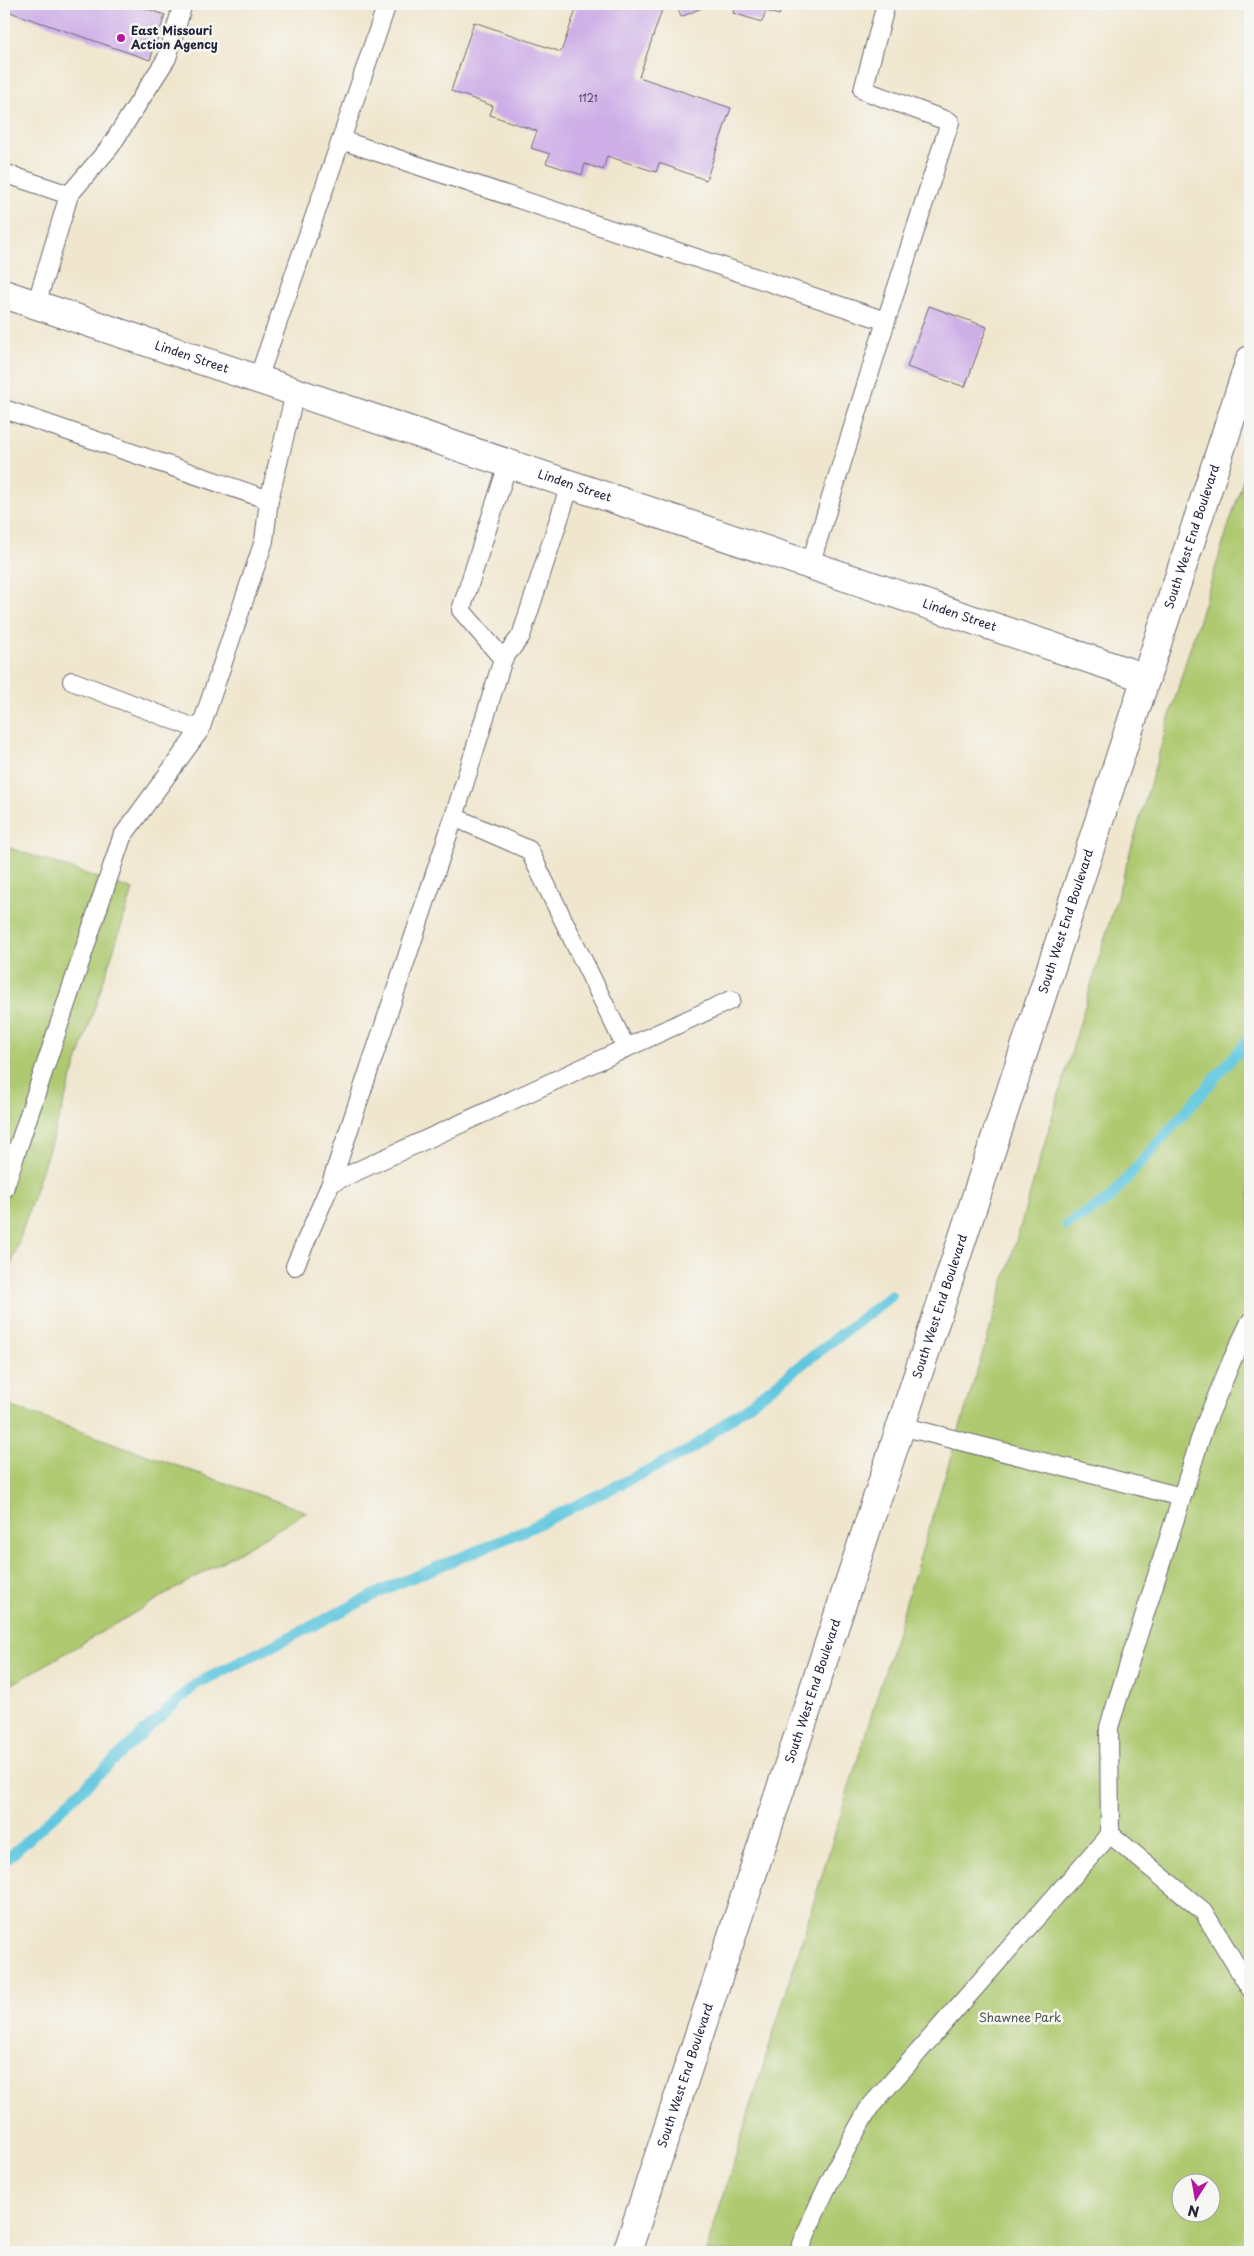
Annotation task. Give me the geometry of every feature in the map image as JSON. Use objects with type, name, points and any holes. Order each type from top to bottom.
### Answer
[{"type":"street","name":"Linden Street","points":[[4,294],[1146,678]]},
{"type":"street","name":"South West End Boulevard","points":[[627,2252],[901,1426],[1250,360]]},
{"type":"lane","points":[[36,305],[69,195],[110,147],[167,58],[184,4]]},
{"type":"lane","points":[[258,379],[387,4]]},
{"type":"lane","points":[[810,565],[950,122],[863,90],[886,4]]},
{"type":"lane","points":[[341,140],[886,321]]},
{"type":"lane","points":[[4,173],[69,195]]},
{"type":"lane","points":[[4,1189],[122,837],[200,730],[264,541],[268,500],[296,393]]},
{"type":"lane","points":[[4,410],[268,500]]},
{"type":"lane","points":[[503,659],[461,610],[508,464]]},
{"type":"lane","points":[[295,1266],[331,1183],[454,817],[503,659],[521,636],[570,485]]},
{"type":"lane","points":[[72,681],[200,730]]},
{"type":"lane","points":[[454,817],[529,850],[626,1048]]},
{"type":"lane","points":[[331,1183],[731,1000]]},
{"type":"lane","points":[[799,2252],[814,2213],[839,2159],[869,2108],[1110,1834],[1109,1727],[1204,1427],[1250,1322]]},
{"type":"lane","points":[[901,1426],[1182,1497]]},
{"type":"lane","points":[[1110,1834],[1203,1911],[1250,1988]]},
{"type":"green space","name":"Shawnee Park","points":[[1250,458],[1250,2252],[706,2252],[992,1323],[1186,661]]},
{"type":"green space","points":[[4,846],[133,890],[4,1287]]},
{"type":"green space","points":[[4,1404],[307,1512],[4,1689]]},
{"type":"building","name":"East Missouri Action Agency","points":[[4,4],[132,4],[165,15],[150,60],[7,11],[4,13]]},
{"type":"building","points":[[578,4],[664,4],[639,77],[731,108],[706,180],[659,163],[656,172],[607,156],[603,170],[585,164],[582,175],[546,163],[550,154],[531,148],[537,131],[490,115],[493,106],[451,91],[474,22],[561,52]]},
{"type":"building","points":[[676,4],[706,4],[706,6],[681,17]]},
{"type":"building","points":[[735,4],[783,4],[779,15],[766,11],[762,22],[733,13]]},
{"type":"building","points":[[929,306],[987,327],[965,387],[907,367]]},
{"type":"waterway","points":[[1067,1225],[1109,1199],[1250,1038]]},
{"type":"waterway","points":[[4,1862],[196,1684],[392,1586],[522,1532],[690,1450],[891,1296]]},
{"type":"place","name":"East Missouri Action Agency","points":[[121,38]]}]
